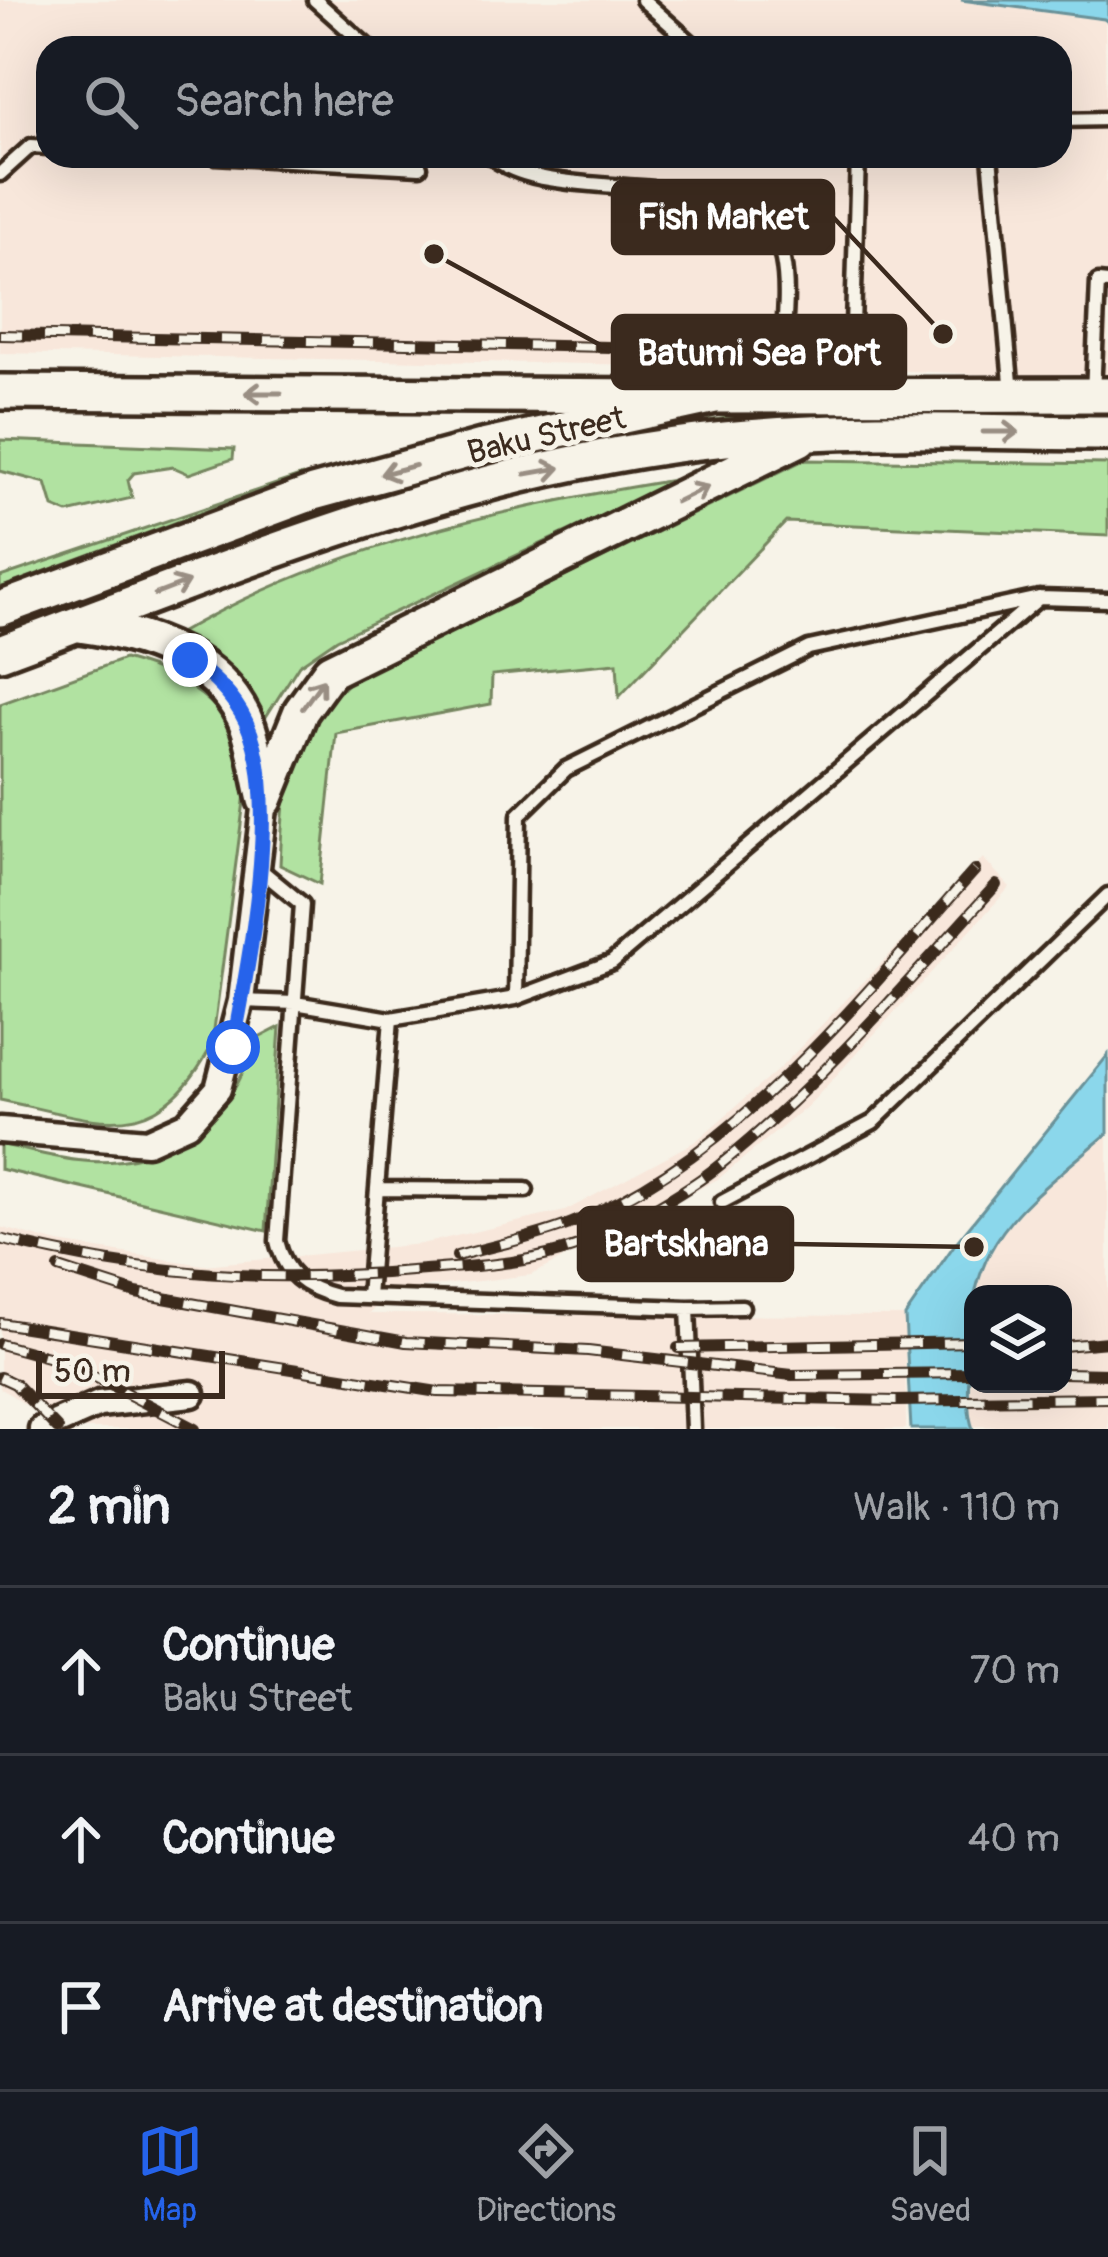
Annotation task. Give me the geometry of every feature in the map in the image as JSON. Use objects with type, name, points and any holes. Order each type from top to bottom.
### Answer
[{"type":"main road","points":[[0,392],[716,397]]},
{"type":"main road","name":"Baku Street","points":[[3,608],[313,494],[482,447],[716,397],[1101,394]]},
{"type":"main road","name":"Baku Street","points":[[12,649],[326,528],[491,481],[720,440],[812,433],[1108,433]]},
{"type":"main road","points":[[265,800],[301,711],[330,671],[812,433]]},
{"type":"main road","points":[[77,625],[151,641],[190,660],[220,683],[247,724],[265,800]]},
{"type":"street","points":[[0,1130],[147,1142],[187,1124],[218,1090],[241,1001],[265,800]]},
{"type":"street","points":[[41,1429],[99,1404],[192,1394]]},
{"type":"lane","points":[[315,0],[356,36]]},
{"type":"lane","points":[[644,0],[684,36]]},
{"type":"lane","points":[[1072,120],[1108,119]]},
{"type":"lane","points":[[0,174],[36,146]]},
{"type":"lane","points":[[513,168],[526,175],[706,196],[737,205],[760,223],[782,259],[782,373],[792,396]]},
{"type":"lane","points":[[851,395],[858,168]]},
{"type":"lane","points":[[990,168],[1012,394]]},
{"type":"lane","points":[[1101,394],[1098,282],[1108,283]]},
{"type":"lane","points":[[241,1001],[295,1003],[391,1019],[516,998],[612,962],[1040,598]]},
{"type":"lane","points":[[516,998],[519,815],[566,769],[809,648],[1040,598],[1108,600]]},
{"type":"lane","points":[[257,866],[302,904],[277,1241],[283,1264],[316,1291],[368,1297],[742,1307]]},
{"type":"lane","points":[[722,1202],[873,1121],[1108,895]]},
{"type":"lane","points":[[368,1297],[391,1019]]},
{"type":"lane","points":[[377,1190],[526,1190]]},
{"type":"lane","points":[[688,1308],[693,1429]]},
{"type":"shaded area","points":[[0,0],[961,0],[1105,19],[1108,380],[866,369],[0,353]]},
{"type":"shaded area","points":[[983,858],[1010,887],[808,1106],[718,1179],[531,1275],[390,1291],[369,1314],[905,1316],[906,1429],[50,1429],[40,1414],[0,1388],[0,1227],[58,1243],[204,1265],[421,1244],[565,1211],[696,1141],[780,1068]]},
{"type":"shaded area","points":[[1108,1133],[1108,1429],[970,1426],[969,1393],[1072,1393],[1072,1285],[976,1285],[984,1252],[1040,1191]]},
{"type":"green space","points":[[793,409],[1014,409],[1013,418],[722,429],[0,644],[0,633],[417,478],[574,439]]},
{"type":"green space","points":[[0,440],[234,449],[233,459],[189,474],[173,467],[134,473],[128,480],[132,498],[68,513],[53,507],[46,483],[0,471]]},
{"type":"green space","points":[[804,460],[1108,464],[1108,536],[786,522],[619,697],[617,663],[492,675],[491,704],[336,733],[320,884],[280,865],[292,765],[312,725],[349,682]]},
{"type":"green space","points":[[303,475],[0,588],[0,577]]},
{"type":"green space","points":[[680,479],[337,639],[299,665],[262,723],[241,681],[176,635],[294,577],[421,534],[550,502]]},
{"type":"green space","points":[[124,659],[167,674],[204,697],[232,729],[248,771],[212,1045],[191,1079],[169,1101],[147,1115],[96,1120],[0,1100],[0,704]]},
{"type":"green space","points":[[280,1027],[266,1231],[0,1169],[0,1144],[84,1161],[113,1161],[168,1147],[214,1115],[245,1069],[253,1041]]},
{"type":"water","points":[[961,0],[1108,0],[1108,22],[1104,19]]},
{"type":"water","points":[[1108,1055],[1108,1133],[1024,1207],[988,1256],[977,1285],[964,1285],[964,1393],[969,1393],[973,1429],[911,1429],[905,1316],[955,1244]]},
{"type":"railway","points":[[0,335],[764,350]]},
{"type":"railway","points":[[457,1256],[572,1223],[632,1194],[688,1158],[792,1070],[975,870]]},
{"type":"railway","points":[[0,1239],[108,1262],[263,1276],[483,1265],[578,1246],[672,1198],[758,1132],[864,1030],[996,885]]},
{"type":"railway","points":[[59,1268],[136,1293],[406,1342],[588,1351],[792,1375],[964,1373]]},
{"type":"railway","points":[[0,1323],[438,1392],[896,1401],[1108,1398]]},
{"type":"railway","points":[[678,1348],[964,1342]]},
{"type":"railway","points":[[1072,1345],[1108,1342]]},
{"type":"railway","points":[[0,1344],[66,1362],[195,1429]]},
{"type":"railway","points":[[1072,1373],[1108,1374]]},
{"type":"railway","points":[[0,1377],[15,1384],[58,1429]]},
{"type":"place","name":"Batumi Sea Port","points":[[434,254]]},
{"type":"place","name":"Fish Market","points":[[943,334]]},
{"type":"place","name":"Bartskhana","points":[[974,1247]]},
{"type":"route","points":[[190,660],[220,683],[247,724],[265,800],[233,1047]]}]
